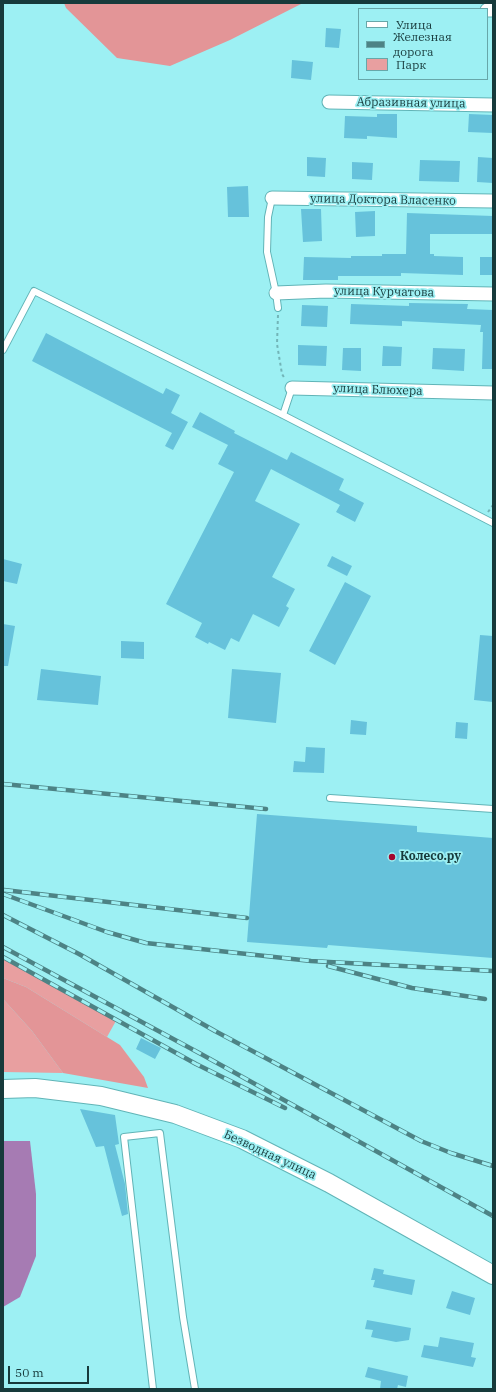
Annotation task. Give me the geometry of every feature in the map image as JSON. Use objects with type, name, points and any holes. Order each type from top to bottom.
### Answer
[{"type":"main road","name":"Безводная улица","points":[[3,1089],[35,1088],[100,1096],[175,1114],[242,1139],[329,1183],[493,1275]]},
{"type":"street","name":"Абразивная улица","points":[[329,102],[493,105]]},
{"type":"street","name":"улица Доктора Власенко","points":[[272,198],[493,201]]},
{"type":"street","name":"улица Курчатова","points":[[276,293],[326,291],[493,294]]},
{"type":"street","name":"улица Блюхера","points":[[292,388],[493,393]]},
{"type":"lane","points":[[272,198],[268,218],[267,252],[278,308]]},
{"type":"lane","points":[[3,350],[34,291],[283,415],[493,523]]},
{"type":"lane","points":[[283,415],[292,388]]},
{"type":"lane","points":[[330,798],[493,809]]},
{"type":"lane","points":[[153,1389],[124,1137],[160,1133],[183,1317],[195,1389]]},
{"type":"path","points":[[278,308],[277,344],[282,374],[292,388]]},
{"type":"green space","points":[[3,956],[117,1019],[107,1037],[26,987],[3,978]]},
{"type":"green space","points":[[3,999],[32,1031],[63,1073],[3,1072]]},
{"type":"shaded area","points":[[64,3],[303,3],[230,40],[170,66],[117,58],[66,8]]},
{"type":"shaded area","points":[[3,978],[26,987],[120,1045],[144,1077],[148,1088],[63,1073],[32,1031],[3,999]]},
{"type":"shaded area","points":[[3,1141],[30,1141],[36,1194],[36,1256],[20,1297],[3,1307]]},
{"type":"building","points":[[326,28],[341,29],[339,48],[325,47]]},
{"type":"building","points":[[292,60],[313,62],[311,80],[291,78]]},
{"type":"building","points":[[377,114],[397,114],[397,138],[367,136],[367,139],[344,138],[345,116],[377,117]]},
{"type":"building","points":[[469,114],[493,115],[493,133],[468,132]]},
{"type":"building","points":[[307,157],[326,158],[325,177],[307,176]]},
{"type":"building","points":[[478,157],[493,158],[493,183],[477,182]]},
{"type":"building","points":[[420,160],[460,161],[459,182],[419,181]]},
{"type":"building","points":[[352,162],[373,163],[372,180],[352,179]]},
{"type":"building","points":[[248,186],[249,217],[228,217],[227,187]]},
{"type":"building","points":[[301,209],[321,209],[322,241],[303,242]]},
{"type":"building","points":[[375,211],[375,236],[356,237],[355,212]]},
{"type":"building","points":[[407,213],[493,216],[493,234],[430,234],[430,254],[434,254],[434,256],[463,257],[463,275],[401,273],[401,276],[338,276],[338,280],[303,280],[304,257],[351,258],[351,256],[406,254]]},
{"type":"building","points":[[480,257],[493,257],[493,275],[480,275]]},
{"type":"building","points":[[409,303],[468,304],[467,309],[493,310],[493,369],[482,369],[483,332],[480,332],[481,325],[402,321],[402,326],[350,324],[351,304],[409,306]]},
{"type":"building","points":[[302,305],[328,306],[327,327],[301,326]]},
{"type":"building","points":[[46,333],[163,394],[166,388],[180,395],[171,413],[188,422],[173,450],[165,446],[172,433],[32,361]]},
{"type":"building","points":[[298,345],[327,346],[326,366],[298,365]]},
{"type":"building","points":[[383,346],[402,347],[401,366],[382,366]]},
{"type":"building","points":[[343,348],[361,348],[361,371],[342,370]]},
{"type":"building","points":[[433,348],[465,349],[464,371],[432,369]]},
{"type":"building","points":[[200,412],[235,431],[234,433],[287,460],[291,452],[344,479],[339,490],[364,503],[355,522],[336,512],[340,505],[271,469],[255,501],[300,524],[272,577],[295,589],[286,606],[289,608],[279,627],[253,614],[239,642],[231,638],[225,650],[209,642],[208,644],[195,637],[202,623],[166,604],[234,472],[218,464],[228,445],[192,427]]},
{"type":"building","points":[[332,556],[352,566],[347,576],[327,566]]},
{"type":"building","points":[[3,559],[22,564],[17,584],[3,581]]},
{"type":"building","points":[[345,582],[371,596],[335,665],[309,651]]},
{"type":"building","points":[[3,624],[15,626],[8,666],[3,666]]},
{"type":"building","points":[[480,635],[493,636],[493,702],[474,700]]},
{"type":"building","points":[[121,641],[144,642],[144,659],[121,658]]},
{"type":"building","points":[[41,669],[101,676],[98,705],[37,700]]},
{"type":"building","points":[[232,669],[281,673],[276,723],[228,718]]},
{"type":"building","points":[[351,720],[367,722],[366,735],[350,734]]},
{"type":"building","points":[[456,722],[468,723],[467,739],[455,738]]},
{"type":"building","points":[[306,747],[325,748],[324,773],[293,772],[294,761],[305,762]]},
{"type":"building","points":[[257,814],[417,826],[417,832],[493,838],[493,958],[328,945],[327,948],[247,942]]},
{"type":"building","points":[[141,1038],[161,1048],[155,1059],[136,1049]]},
{"type":"building","points":[[80,1109],[115,1115],[119,1144],[115,1145],[125,1184],[128,1214],[122,1216],[104,1146],[96,1147]]},
{"type":"building","points":[[374,1268],[384,1270],[383,1274],[415,1280],[412,1295],[373,1287],[375,1280],[371,1280]]},
{"type":"building","points":[[452,1291],[475,1298],[470,1315],[446,1308]]},
{"type":"building","points":[[367,1320],[411,1328],[409,1340],[396,1342],[371,1337],[373,1330],[365,1329]]},
{"type":"building","points":[[440,1337],[474,1343],[471,1357],[476,1358],[473,1367],[421,1357],[424,1345],[438,1347]]},
{"type":"building","points":[[368,1367],[408,1376],[406,1387],[398,1385],[397,1389],[380,1389],[381,1381],[365,1377]]},
{"type":"railway","points":[[3,784],[266,809]]},
{"type":"railway","points":[[4,890],[247,918]]},
{"type":"railway","points":[[3,894],[107,932],[146,943],[311,961],[493,971]]},
{"type":"railway","points":[[3,915],[79,954],[215,1031],[421,1141],[451,1153],[493,1166]]},
{"type":"railway","points":[[3,947],[201,1054],[493,1216]]},
{"type":"railway","points":[[3,957],[196,1064],[285,1108]]},
{"type":"railway","points":[[328,966],[412,988],[485,999]]},
{"type":"place","name":"Колесо.ру","points":[[392,857]]}]
